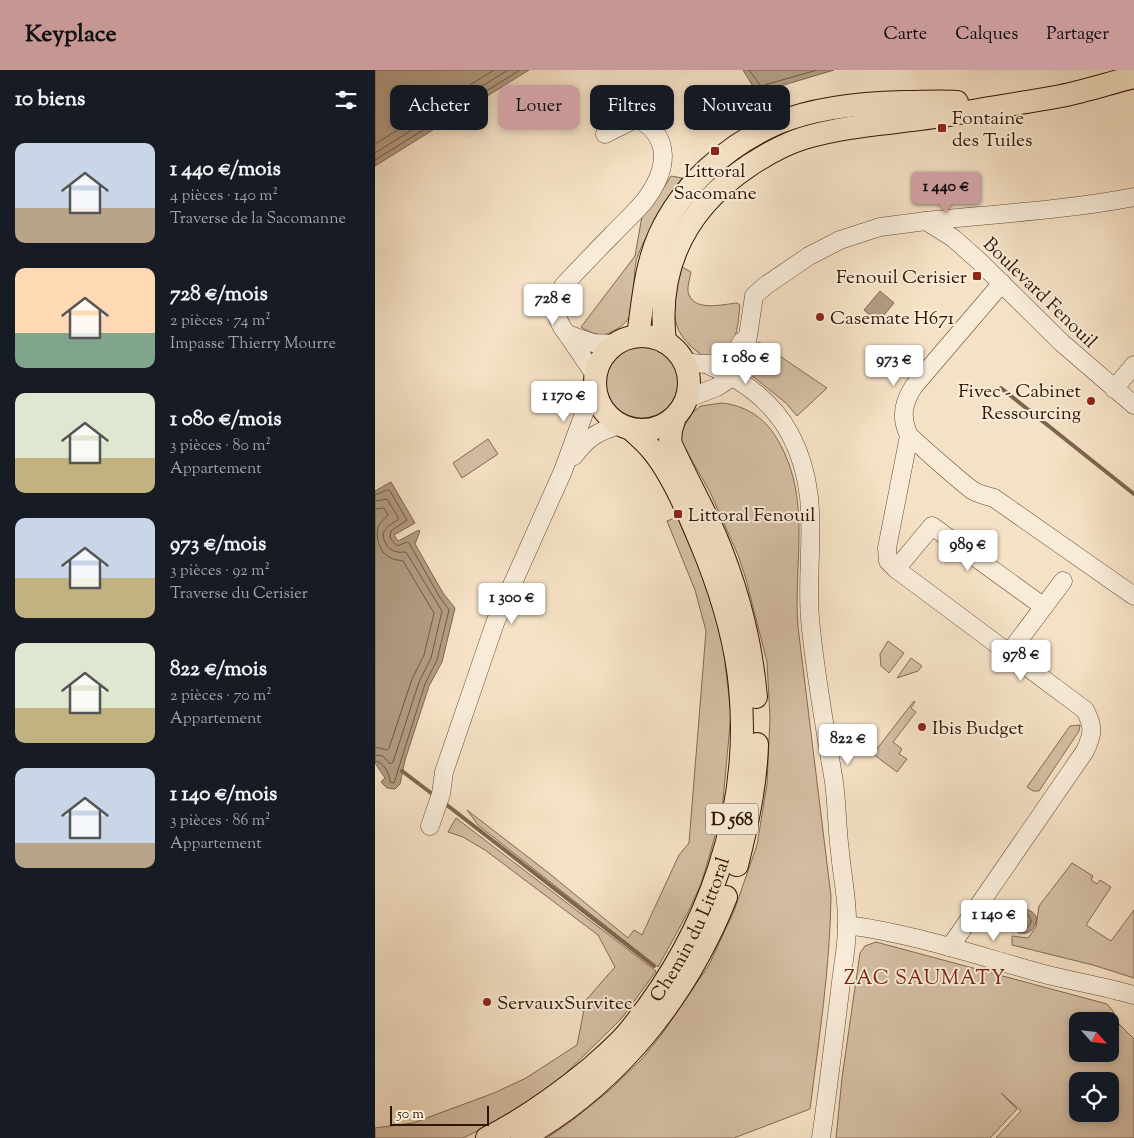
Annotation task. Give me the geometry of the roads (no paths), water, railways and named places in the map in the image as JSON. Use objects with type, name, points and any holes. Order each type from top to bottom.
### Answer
[{"type":"main road","points":[[1107,84],[1134,71]]},
{"type":"main road","points":[[665,342],[662,318],[670,264],[678,246],[699,211],[739,173],[785,145],[841,129],[947,115],[1061,96],[1134,77]]},
{"type":"main road","points":[[638,336],[644,287],[657,244],[669,218],[698,178],[736,147],[777,124],[801,116],[842,107],[887,102],[947,101],[994,106]]},
{"type":"main road","points":[[638,336],[652,337],[665,342],[677,351],[685,362],[689,380],[681,408],[662,426],[647,430],[625,427],[607,416],[598,402],[595,380],[602,357],[615,344],[626,338],[638,336]]},
{"type":"main road","name":"Chemin du Littoral","points":[[522,1138],[562,1113],[590,1089],[641,1041],[661,1016],[681,987],[713,928],[737,866],[745,834],[755,775],[757,746],[757,710],[751,654],[734,583],[714,534],[670,442],[671,430],[681,408]]},
{"type":"main road","name":"Chemin du Littoral","points":[[487,1138],[531,1114],[553,1099],[607,1054],[629,1031],[686,948],[700,919],[722,862],[735,802],[742,737],[741,694],[735,654],[721,593],[700,541],[669,475],[652,450],[625,427]]},
{"type":"street","points":[[425,824],[495,622],[563,471],[595,380],[555,312],[558,292],[646,198],[664,162],[663,146],[657,134],[649,124],[637,118],[605,134]]},
{"type":"street","points":[[681,408],[717,388],[732,377],[746,348],[754,296],[765,286],[809,256],[840,240],[880,227],[1071,206],[1134,197]]},
{"type":"street","name":"Boulevard Fenouil","points":[[926,221],[953,238],[1002,283],[1062,343],[1134,406]]},
{"type":"street","points":[[1002,283],[907,396],[903,420],[909,436],[973,490],[994,498],[1132,591]]},
{"type":"street","points":[[710,366],[726,361],[735,353],[740,347],[748,326]]},
{"type":"street","points":[[567,334],[593,343],[615,344]]},
{"type":"street","points":[[685,362],[710,366],[732,377],[764,399],[790,433],[807,481],[811,506],[812,532],[809,605],[813,649],[834,785],[847,925],[821,1138]]},
{"type":"street","points":[[1115,389],[1134,365]]},
{"type":"street","points":[[717,388],[745,396],[774,411]]},
{"type":"street","points":[[563,471],[584,442],[597,433],[625,427]]},
{"type":"street","points":[[909,436],[887,548],[888,561],[896,569],[1085,710],[1091,722],[1091,738],[1085,752],[950,946]]},
{"type":"street","points":[[896,569],[932,526],[1044,607]]},
{"type":"street","points":[[1009,653],[1063,581]]},
{"type":"street","points":[[847,925],[950,946],[1048,974],[1134,995]]},
{"type":"water","points":[[375,70],[529,70],[505,85],[498,85],[498,89],[488,96],[488,85],[390,85],[390,130],[433,130],[375,166]]},
{"type":"water","points":[[743,70],[834,70],[784,85],[752,85]]},
{"type":"water","points":[[880,291],[894,303],[878,322],[864,310]]},
{"type":"water","points":[[391,482],[415,523],[394,535],[398,541],[420,531],[415,544],[443,593],[455,608],[442,662],[429,686],[405,760],[400,784],[395,789],[387,788],[381,782],[385,778],[375,763],[375,491]]},
{"type":"water","points":[[1021,909],[1031,911],[1037,918],[1033,928],[1027,933],[1021,933],[1010,925],[1009,920],[1012,914]]},
{"type":"waterway","points":[[1001,388],[1134,494]]},
{"type":"waterway","points":[[402,771],[435,796]]},
{"type":"waterway","points":[[443,802],[654,966]]},
{"type":"place","name":"Fontaine des Tuiles","points":[[942,128]]},
{"type":"place","name":"Littoral Sacomane","points":[[715,151]]},
{"type":"place","name":"Fenouil Cerisier","points":[[977,276]]},
{"type":"place","name":"Casemate H671","points":[[820,317]]},
{"type":"place","name":"Fivec - Cabinet Ressourcing","points":[[1091,401]]},
{"type":"place","name":"Littoral Fenouil","points":[[678,514]]},
{"type":"place","name":"Ibis Budget","points":[[922,727]]},
{"type":"place","name":"ServauxSurvitec","points":[[487,1002]]},
{"type":"district","name":"ZAC SAUMATY","points":[[925,977]]}]
